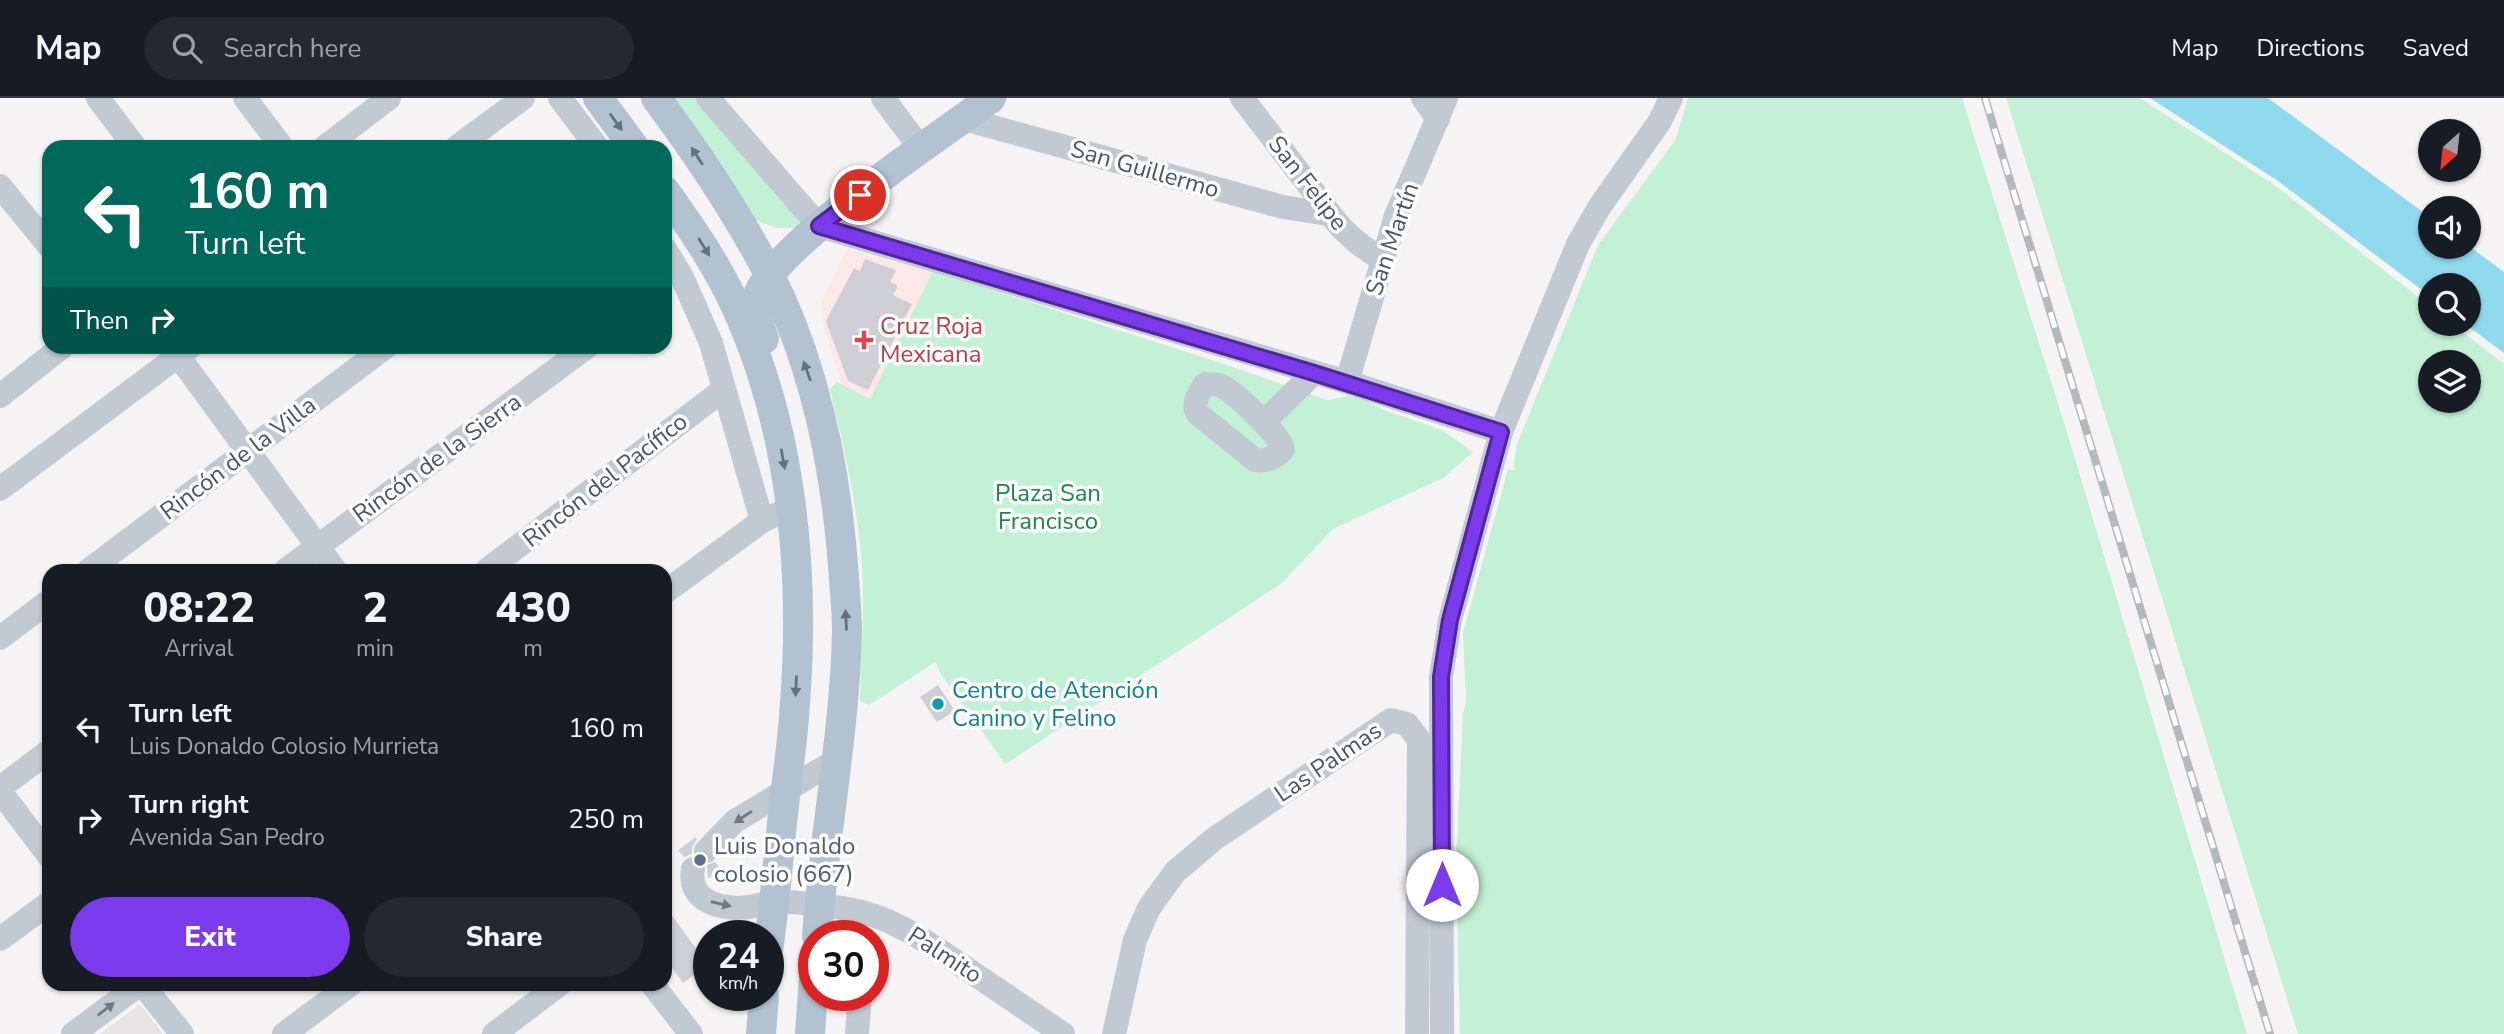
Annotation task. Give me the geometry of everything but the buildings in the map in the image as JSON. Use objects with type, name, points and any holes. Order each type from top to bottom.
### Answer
[{"type":"main road","points":[[598,98],[629,140]]},
{"type":"main road","points":[[656,98],[688,142],[747,234],[769,274],[814,389],[830,463],[841,537],[847,630],[839,737],[818,920]]},
{"type":"main road","points":[[763,379],[766,349],[756,300],[769,274],[819,226],[990,98]]},
{"type":"main road","points":[[672,201],[706,250],[737,309],[763,379],[783,455],[791,508],[796,553],[798,652],[772,920]]},
{"type":"main road","points":[[761,1034],[763,1011]]},
{"type":"main road","points":[[810,1034],[812,1011]]},
{"type":"street","points":[[99,98],[130,140]]},
{"type":"street","points":[[245,98],[277,140]]},
{"type":"street","points":[[335,140],[389,98]]},
{"type":"street","points":[[466,140],[523,98]]},
{"type":"street","points":[[560,98],[592,140]]},
{"type":"street","points":[[708,98],[819,226],[1347,382],[1501,432]]},
{"type":"street","points":[[883,98],[921,149]]},
{"type":"street","name":"San Felipe","points":[[1242,98],[1328,214],[1360,246],[1382,258]]},
{"type":"street","points":[[1423,98],[1442,108]]},
{"type":"street","points":[[1442,1034],[1441,677],[1450,620],[1501,432],[1578,244],[1600,206],[1660,121],[1671,98]]},
{"type":"street","name":"San Martín","points":[[1347,382],[1396,216],[1442,108]]},
{"type":"street","name":"San Guillermo","points":[[964,119],[1283,207],[1328,214]]},
{"type":"street","points":[[0,186],[42,237]]},
{"type":"street","points":[[674,283],[711,343],[762,521]]},
{"type":"street","points":[[0,396],[53,354]]},
{"type":"street","points":[[0,489],[175,354]]},
{"type":"street","points":[[183,354],[247,450],[330,564]]},
{"type":"street","name":"Rincón de la Villa","points":[[97,564],[376,354]]},
{"type":"street","name":"Rincón de la Sierra","points":[[294,564],[577,354]]},
{"type":"street","points":[[1264,422],[1314,373]]},
{"type":"street","name":"Rincón del Pacífico","points":[[495,564],[723,390]]},
{"type":"street","points":[[672,588],[762,521],[791,508]]},
{"type":"street","points":[[0,638],[42,606]]},
{"type":"street","name":"Las Palmas","points":[[1114,1034],[1135,940],[1149,908],[1175,872],[1214,839],[1391,720],[1408,724],[1419,740],[1417,1034]]},
{"type":"street","points":[[42,757],[0,790],[42,847]]},
{"type":"street","points":[[786,790],[835,761]]},
{"type":"street","name":"Palmito","points":[[786,790],[735,821],[700,860],[692,884],[696,892],[704,899],[719,905],[746,907],[774,902],[819,904],[863,911],[910,930],[1063,1034]]},
{"type":"street","points":[[0,939],[42,908]]},
{"type":"street","points":[[863,911],[863,920]]},
{"type":"street","points":[[73,1034],[131,991]]},
{"type":"street","points":[[147,991],[182,1034]]},
{"type":"street","points":[[285,1034],[342,991]]},
{"type":"street","points":[[494,1034],[551,991]]},
{"type":"street","points":[[657,991],[691,1034]]},
{"type":"street","points":[[857,1034],[859,1011]]},
{"type":"shaded area","name":"Cruz Roja Mexicana","points":[[847,248],[933,271],[870,400],[842,385],[823,323],[821,304]]},
{"type":"shaded area","points":[[140,1004],[163,1034],[100,1034]]},
{"type":"green space","points":[[672,98],[697,98],[801,221],[795,228],[776,228],[753,219]]},
{"type":"green space","points":[[1688,98],[1962,98],[2069,439],[2247,1034],[1460,1034],[1456,862],[1463,714],[1466,702],[1463,633],[1508,469],[1514,470],[1516,447],[1598,245],[1676,139]]},
{"type":"green space","points":[[2006,98],[2140,98],[2273,184],[2418,297],[2418,336],[2468,336],[2504,364],[2504,1034],[2298,1034]]},
{"type":"green space","name":"Plaza San Francisco","points":[[933,271],[1227,365],[1327,400],[1353,395],[1387,411],[1442,430],[1473,452],[1443,478],[1333,529],[1281,584],[1005,764],[935,662],[869,705],[860,701],[863,601],[860,545],[850,478],[830,389],[837,382],[870,399]]},
{"type":"water","points":[[2150,98],[2268,98],[2418,208],[2418,259],[2481,259],[2481,255],[2504,272],[2504,353],[2481,336],[2481,273],[2418,273],[2418,287],[2278,181]]},
{"type":"railway","points":[[1985,98],[2270,1034]]},
{"type":"place","name":"Cruz Roja Mexicana","points":[[864,340]]},
{"type":"place","name":"Centro de Atención Canino y Felino","points":[[938,704]]},
{"type":"place","name":"Luis Donaldo colosio (667)","points":[[700,860]]},
{"type":"route","points":[[860,195],[819,226],[1314,373],[1501,432],[1450,620],[1441,677],[1442,885]]}]
